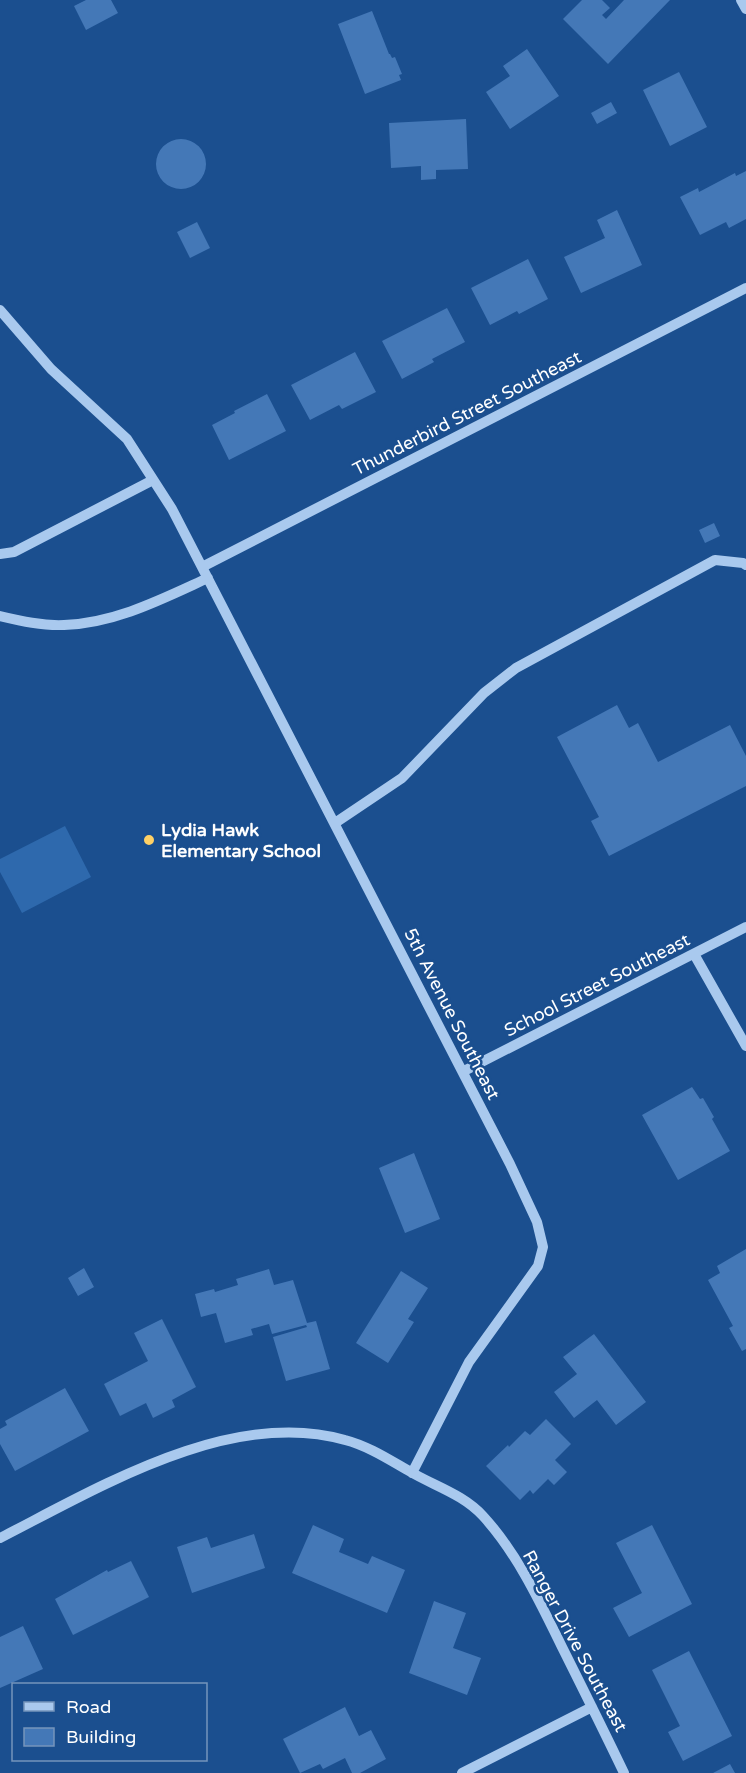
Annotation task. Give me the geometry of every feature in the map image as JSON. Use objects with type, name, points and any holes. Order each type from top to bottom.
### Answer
[{"type":"street","points":[[741,0],[746,9]]},
{"type":"street","name":"Thunderbird Street Southeast","points":[[202,567],[746,288]]},
{"type":"street","name":"5th Avenue Southeast","points":[[0,310],[51,369],[127,439],[172,509],[464,1071],[537,1222],[543,1247],[538,1266],[469,1362],[412,1473]]},
{"type":"street","points":[[0,554],[14,552],[153,480]]},
{"type":"street","points":[[335,823],[402,778],[484,693],[516,669],[715,560],[743,562],[746,565]]},
{"type":"street","points":[[0,616],[24,622],[63,625],[108,620],[146,607],[208,578]]},
{"type":"street","name":"School Street Southeast","points":[[464,1071],[746,927]]},
{"type":"street","points":[[694,954],[746,1046]]},
{"type":"street","name":"Ranger Drive Southeast","points":[[0,1538],[132,1470],[207,1444],[277,1433],[313,1433],[345,1440],[380,1453],[412,1473],[452,1492],[482,1514],[507,1547],[539,1601],[624,1773]]},
{"type":"street","points":[[462,1773],[592,1707]]},
{"type":"shaded area","points":[[65,826],[91,877],[22,913],[0,872],[0,859]]},
{"type":"building","points":[[86,0],[111,0],[118,13],[86,30],[74,6]]},
{"type":"building","points":[[582,0],[602,0],[610,8],[602,15],[606,19],[624,0],[670,0],[608,64],[563,19]]},
{"type":"building","points":[[372,11],[389,54],[392,58],[395,57],[402,74],[399,75],[401,80],[365,94],[338,24]]},
{"type":"building","points":[[527,49],[559,96],[510,129],[486,92],[510,76],[503,66]]},
{"type":"building","points":[[679,72],[707,127],[670,146],[643,90]]},
{"type":"building","points":[[611,102],[617,113],[597,124],[591,113]]},
{"type":"building","points":[[466,119],[468,169],[436,170],[436,179],[421,180],[421,166],[391,168],[389,123]]},
{"type":"building","points":[[186,139],[199,146],[205,154],[205,174],[199,182],[191,188],[176,189],[163,182],[157,174],[156,159],[163,146],[171,140]]},
{"type":"building","points":[[746,171],[746,219],[729,228],[726,222],[700,235],[680,197],[698,188],[699,192],[735,173],[736,176]]},
{"type":"building","points":[[617,210],[642,265],[581,293],[564,257],[605,238],[597,220]]},
{"type":"building","points":[[197,222],[210,248],[190,258],[177,232]]},
{"type":"building","points":[[528,259],[548,299],[519,314],[517,311],[490,325],[471,288]]},
{"type":"building","points":[[447,308],[465,342],[432,359],[434,362],[402,379],[382,341]]},
{"type":"building","points":[[355,352],[376,392],[342,409],[339,405],[310,420],[291,385]]},
{"type":"building","points":[[267,394],[286,431],[229,460],[212,425]]},
{"type":"building","points":[[714,523],[720,536],[705,543],[699,530]]},
{"type":"building","points":[[617,705],[629,728],[638,723],[658,762],[730,725],[746,756],[746,786],[609,856],[591,821],[599,817],[557,737]]},
{"type":"building","points":[[692,1087],[700,1099],[703,1098],[730,1151],[678,1180],[642,1115]]},
{"type":"building","points":[[414,1153],[440,1219],[405,1233],[379,1168]]},
{"type":"building","points":[[746,1249],[746,1349],[742,1351],[729,1328],[733,1326],[708,1280],[720,1273],[717,1266]]},
{"type":"building","points":[[84,1268],[94,1287],[78,1296],[68,1278]]},
{"type":"building","points":[[269,1269],[274,1285],[293,1280],[307,1323],[316,1321],[330,1369],[286,1381],[273,1337],[307,1327],[306,1325],[272,1334],[269,1324],[251,1329],[253,1335],[225,1343],[216,1313],[201,1317],[195,1294],[214,1289],[215,1292],[238,1285],[236,1279]]},
{"type":"building","points":[[401,1271],[428,1288],[408,1319],[414,1322],[388,1363],[356,1343]]},
{"type":"building","points":[[162,1319],[196,1387],[172,1400],[175,1407],[153,1418],[146,1403],[120,1416],[104,1384],[148,1361],[134,1333]]},
{"type":"building","points":[[594,1334],[646,1402],[616,1425],[597,1400],[574,1418],[554,1392],[577,1374],[563,1357]]},
{"type":"building","points":[[65,1388],[89,1431],[15,1471],[0,1444],[0,1429],[7,1425],[5,1421]]},
{"type":"building","points":[[546,1419],[571,1444],[555,1460],[567,1472],[554,1485],[548,1479],[533,1494],[530,1490],[520,1500],[486,1466],[525,1431],[530,1435]]},
{"type":"building","points":[[313,1525],[344,1539],[339,1552],[368,1564],[372,1556],[405,1570],[387,1613],[292,1573]]},
{"type":"building","points":[[652,1525],[692,1604],[629,1637],[613,1608],[642,1593],[616,1543]]},
{"type":"building","points":[[254,1534],[265,1568],[192,1593],[177,1547],[207,1537],[211,1548]]},
{"type":"building","points":[[131,1561],[149,1597],[73,1635],[55,1599],[107,1570],[108,1572]]},
{"type":"building","points":[[434,1601],[466,1613],[453,1648],[481,1658],[467,1695],[409,1673]]},
{"type":"building","points":[[23,1626],[43,1669],[0,1688],[0,1637]]},
{"type":"building","points":[[689,1651],[732,1736],[683,1761],[668,1732],[680,1726],[652,1670]]},
{"type":"building","points":[[345,1707],[359,1736],[371,1730],[386,1759],[360,1773],[352,1773],[345,1758],[323,1769],[320,1764],[300,1773],[283,1739]]},
{"type":"building","points":[[730,1764],[735,1773],[713,1773]]},
{"type":"place","name":"Lydia Hawk Elementary School","points":[[149,840]]}]
